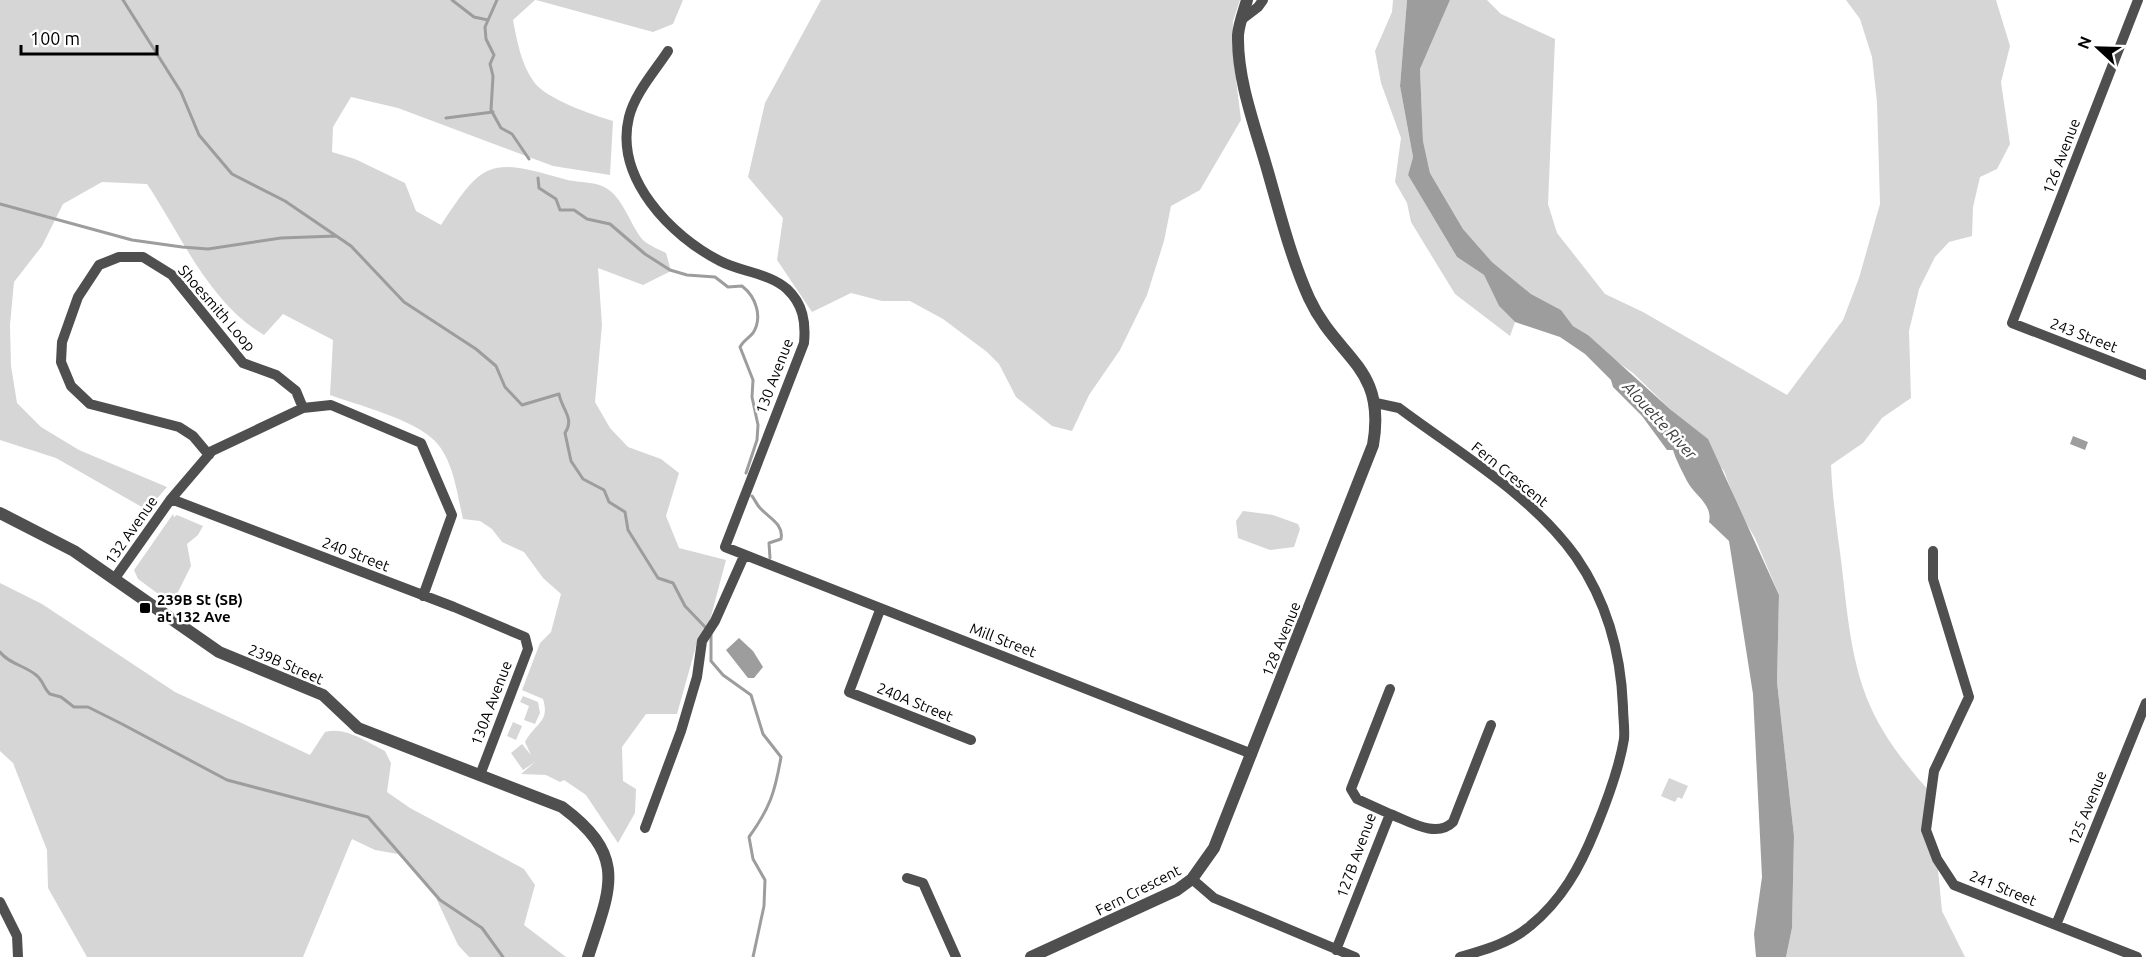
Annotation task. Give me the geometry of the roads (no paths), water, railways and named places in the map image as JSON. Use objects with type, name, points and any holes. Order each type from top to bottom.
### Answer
[{"type":"street","points":[[1247,0],[1241,20],[1239,50],[1251,112],[1291,250],[1310,300],[1367,378],[1376,404]]},
{"type":"street","points":[[1241,20],[1258,7],[1263,0]]},
{"type":"street","name":"126 Avenue","points":[[2012,323],[2138,0]]},
{"type":"street","name":"130 Avenue","points":[[668,51],[638,96],[628,118],[627,136],[639,185],[672,230],[721,262],[780,285],[798,304],[805,321],[804,343],[725,547],[744,556]]},
{"type":"street","name":"Shoesmith Loop","points":[[209,455],[193,436],[180,427],[90,404],[71,386],[61,362],[62,342],[78,297],[99,265],[119,257],[143,257],[172,275],[243,363],[276,375],[296,391],[303,408]]},
{"type":"street","name":"243 Street","points":[[2012,323],[2146,375]]},
{"type":"street","name":"128 Avenue","points":[[1192,879],[1214,848],[1366,465],[1376,426],[1376,404]]},
{"type":"street","name":"Fern Crescent","points":[[1376,404],[1399,408],[1528,506],[1557,534],[1576,558],[1599,599],[1613,635],[1622,671],[1624,738],[1610,792],[1579,868],[1557,900],[1529,928],[1500,945],[1460,957]]},
{"type":"street","points":[[303,408],[331,405],[421,443],[452,515],[423,596]]},
{"type":"street","name":"132 Avenue","points":[[115,578],[171,499],[212,451],[303,408]]},
{"type":"street","name":"240 Street","points":[[171,499],[517,632],[528,640]]},
{"type":"street","name":"239B Street","points":[[0,513],[74,551],[219,652],[323,695],[358,728],[562,807],[584,823],[598,841],[608,862],[610,888],[588,957]]},
{"type":"street","name":"241 Street","points":[[1933,551],[1933,579],[1969,697],[1934,771],[1926,830],[1937,859],[1954,885],[2137,957]]},
{"type":"street","points":[[645,828],[681,731],[697,677],[704,636],[715,621],[744,556]]},
{"type":"street","name":"Mill Street","points":[[744,556],[1252,754]]},
{"type":"street","name":"240A Street","points":[[880,610],[849,692],[971,740]]},
{"type":"street","name":"130A Avenue","points":[[480,775],[528,649],[528,640]]},
{"type":"street","name":"127B Avenue","points":[[1336,950],[1390,814],[1357,799],[1351,789],[1390,689]]},
{"type":"street","name":"125 Avenue","points":[[2056,925],[2146,703]]},
{"type":"street","points":[[1390,814],[1434,830],[1447,828],[1453,822],[1491,725]]},
{"type":"street","points":[[908,878],[923,883],[956,957]]},
{"type":"street","name":"Fern Crescent","points":[[1031,957],[1165,896],[1192,879],[1214,898],[1354,957]]},
{"type":"street","points":[[0,902],[17,936],[18,957]]},
{"type":"water","name":"Alouette River","points":[[1407,0],[1450,0],[1420,69],[1423,141],[1430,173],[1463,229],[1492,262],[1531,294],[1561,310],[1573,326],[1588,335],[1671,410],[1708,439],[1779,595],[1777,682],[1794,836],[1792,928],[1786,957],[1756,957],[1754,934],[1762,877],[1753,694],[1729,541],[1709,522],[1706,505],[1687,481],[1673,450],[1667,450],[1642,416],[1613,387],[1611,380],[1585,354],[1560,337],[1515,322],[1499,306],[1484,275],[1457,257],[1408,175],[1413,157],[1400,86]]},
{"type":"water","points":[[2073,436],[2088,442],[2085,450],[2070,444]]},
{"type":"water","points":[[739,638],[753,651],[763,667],[754,678],[748,678],[726,650]]},
{"type":"waterway","points":[[123,0],[181,92],[199,135],[232,174],[285,201],[351,246],[404,302],[476,349],[496,366],[505,387],[522,405],[559,394],[569,423],[565,433],[571,461],[583,479],[604,490],[609,502],[625,512],[628,530],[658,578],[673,583],[685,606],[706,628]]},
{"type":"waterway","points":[[452,0],[474,17],[488,20]]},
{"type":"waterway","points":[[497,0],[485,27],[486,39],[494,55],[490,64],[493,76],[491,110],[501,128],[512,134],[529,159]]},
{"type":"waterway","points":[[446,118],[493,112]]},
{"type":"waterway","points":[[538,178],[539,188],[556,199],[560,210],[574,210],[587,219],[610,224],[645,254],[670,270],[687,275],[715,277],[728,287],[742,286],[751,296],[758,314],[756,327],[740,347],[753,380],[752,397],[758,425],[757,440],[746,473]]},
{"type":"waterway","points":[[0,204],[132,240],[182,247],[208,249],[281,238],[336,236]]},
{"type":"waterway","points":[[752,496],[780,529],[781,539],[769,543],[770,558]]},
{"type":"waterway","points":[[711,633],[711,661],[723,675],[751,695],[763,734],[781,757],[771,799],[749,837],[753,859],[765,880],[764,906],[753,957]]},
{"type":"waterway","points":[[0,652],[36,675],[50,694],[61,697],[74,707],[88,707],[227,780],[368,817],[440,900],[482,928],[503,957]]},
{"type":"place","name":"239B St (SB) at 132 Ave","points":[[145,608]]}]
